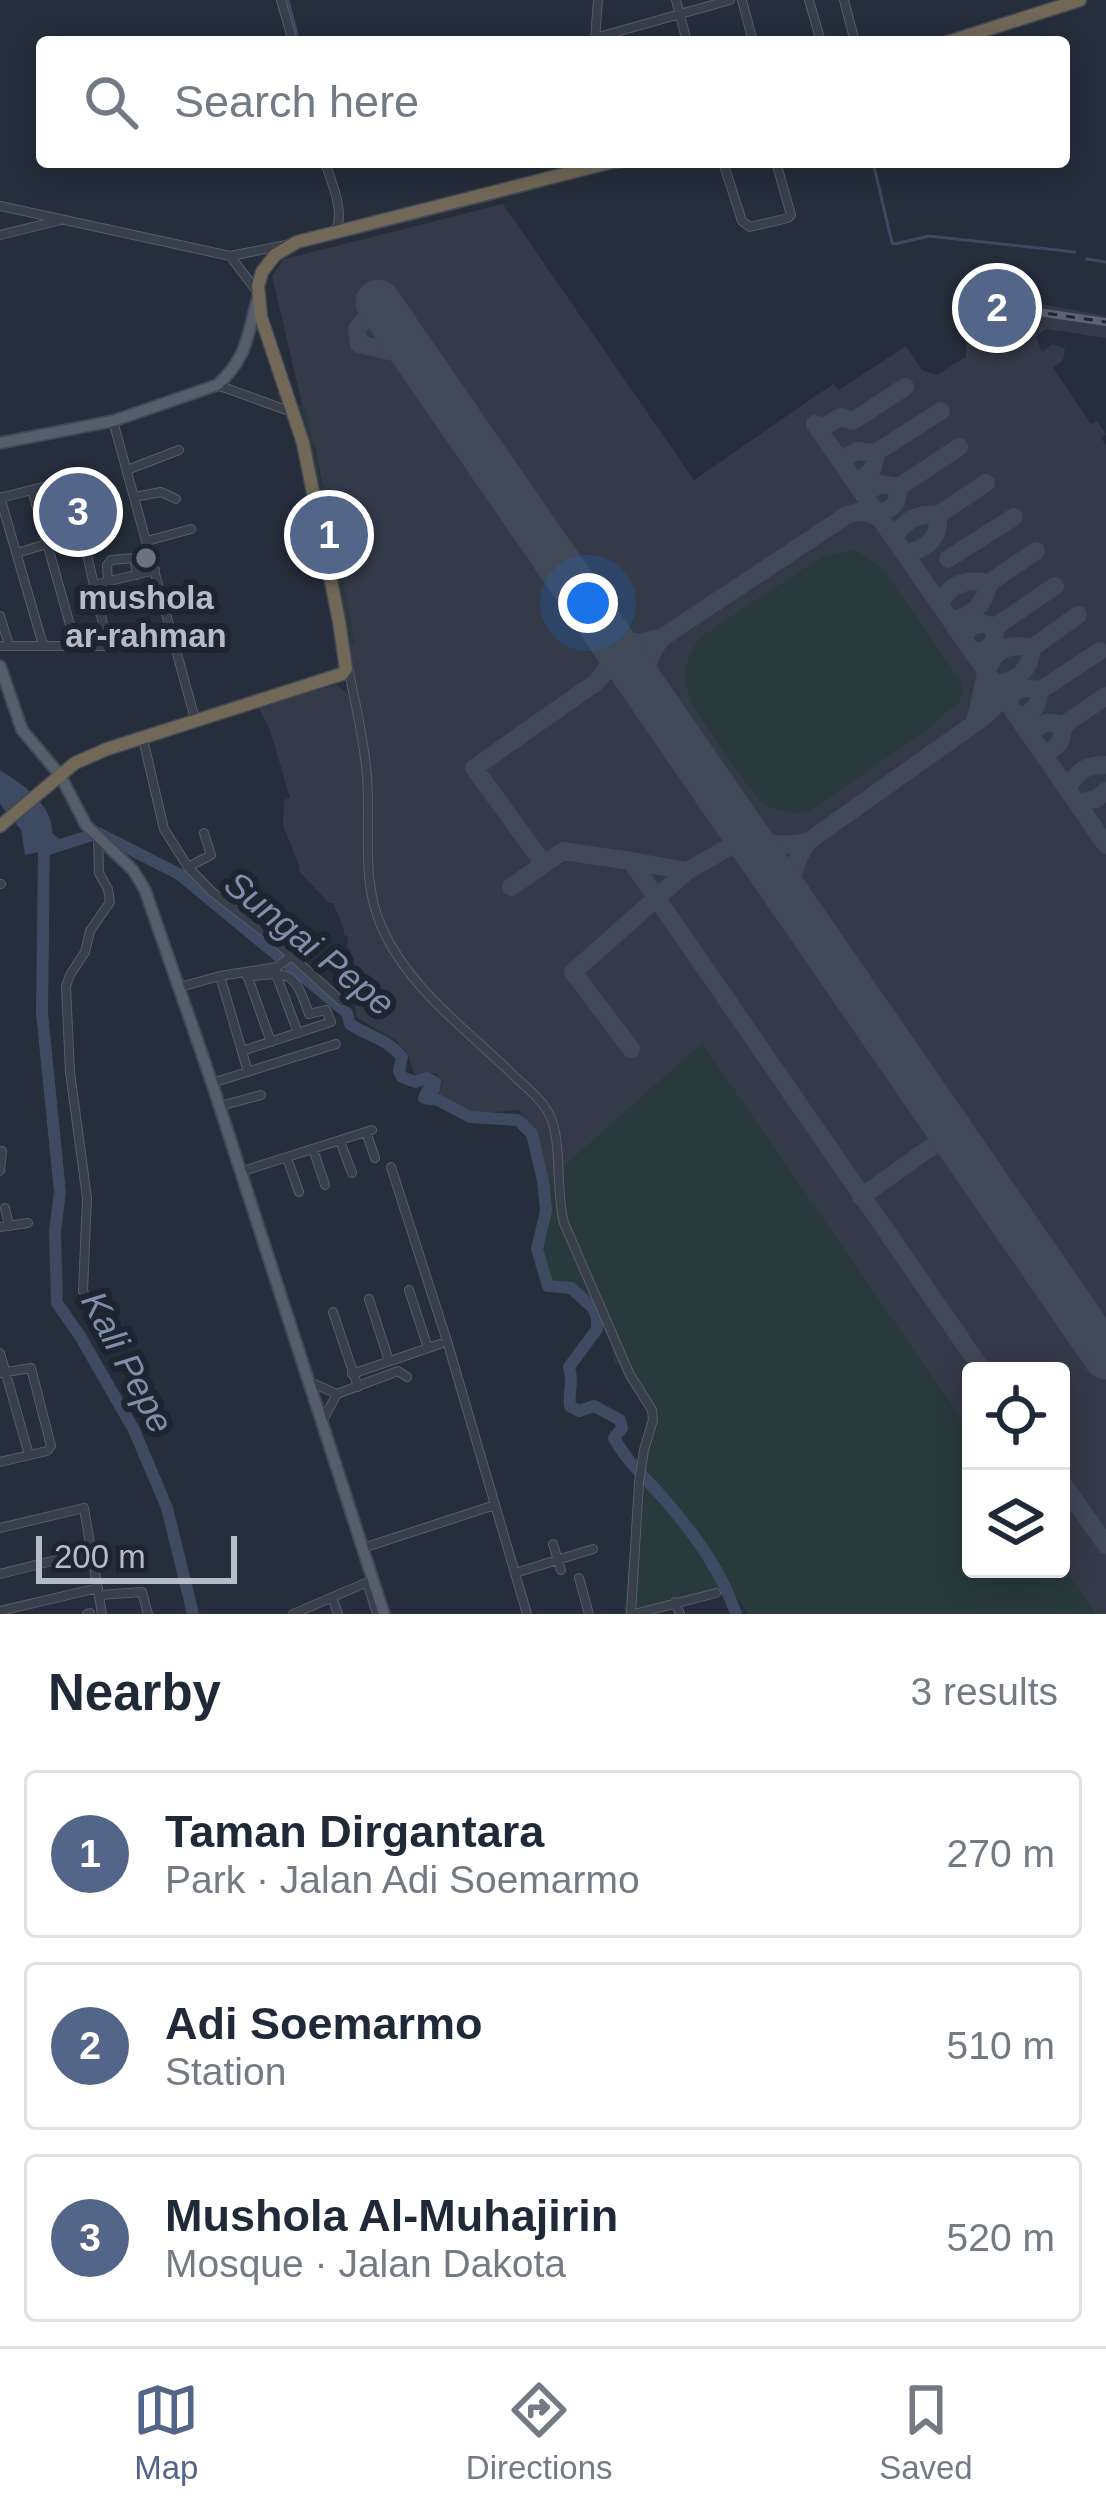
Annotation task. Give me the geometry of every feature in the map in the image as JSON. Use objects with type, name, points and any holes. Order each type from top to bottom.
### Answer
[{"type":"highway","points":[[967,36],[1080,0]]},
{"type":"highway","points":[[0,826],[80,760],[347,674],[308,466],[261,317],[259,279],[275,255],[297,242],[343,229],[586,168]]},
{"type":"highway","points":[[322,681],[340,660],[342,639]]},
{"type":"main road","points":[[0,443],[113,421],[217,385],[247,346],[258,296]]},
{"type":"main road","points":[[0,666],[22,730],[61,775],[86,825],[138,876],[220,1106],[381,1614]]},
{"type":"street","points":[[280,0],[291,36]]},
{"type":"street","points":[[595,36],[598,0]]},
{"type":"street","points":[[676,0],[685,36]]},
{"type":"street","points":[[627,36],[679,14],[730,0]]},
{"type":"street","points":[[742,0],[751,36]]},
{"type":"street","points":[[809,0],[819,36]]},
{"type":"street","points":[[844,0],[853,36]]},
{"type":"street","points":[[327,168],[343,229]]},
{"type":"street","points":[[725,168],[742,221],[750,227],[791,214],[778,168]]},
{"type":"street","points":[[0,206],[230,256],[297,242]]},
{"type":"street","points":[[0,235],[64,219]]},
{"type":"street","points":[[230,256],[258,296]]},
{"type":"street","points":[[217,385],[293,413]]},
{"type":"street","points":[[113,421],[196,721]]},
{"type":"street","points":[[127,470],[179,450]]},
{"type":"street","points":[[44,645],[0,498],[91,475]]},
{"type":"street","points":[[62,482],[83,537],[108,646]]},
{"type":"street","points":[[32,490],[76,646]]},
{"type":"street","points":[[134,496],[160,492],[176,499]]},
{"type":"street","points":[[147,541],[191,529]]},
{"type":"street","points":[[0,555],[79,534]]},
{"type":"street","points":[[108,582],[106,567],[111,560],[134,558],[137,574]]},
{"type":"street","points":[[94,585],[155,570]]},
{"type":"street","points":[[0,616],[4,645],[175,643]]},
{"type":"street","points":[[347,674],[367,774],[374,909],[393,951],[416,982],[550,1117],[564,1223],[624,1361],[652,1410],[640,1468],[632,1614],[716,1593]]},
{"type":"street","points":[[322,681],[340,683],[355,700]]},
{"type":"street","points":[[143,737],[164,829],[188,867],[283,964],[299,985],[310,1015],[329,1012],[332,1022],[242,1051]]},
{"type":"street","points":[[188,867],[212,855],[204,833]]},
{"type":"street","points":[[97,837],[99,877],[110,892],[110,902],[90,931],[85,952],[66,986],[70,1072],[87,1198],[83,1291],[106,1337]]},
{"type":"street","points":[[283,964],[298,1033]]},
{"type":"street","points":[[180,987],[283,964],[342,1002]]},
{"type":"street","points":[[246,974],[271,1042]]},
{"type":"street","points":[[220,976],[248,1072]]},
{"type":"street","points":[[212,1083],[336,1044]]},
{"type":"street","points":[[220,1106],[261,1095]]},
{"type":"street","points":[[240,1172],[369,1131],[375,1158]]},
{"type":"street","points":[[340,1141],[352,1173]]},
{"type":"street","points":[[313,1149],[325,1185]]},
{"type":"street","points":[[0,1171],[2,1151]]},
{"type":"street","points":[[287,1158],[298,1192]]},
{"type":"street","points":[[391,1167],[527,1614]]},
{"type":"street","points":[[5,1208],[4,1226],[28,1223]]},
{"type":"street","points":[[409,1290],[428,1348]]},
{"type":"street","points":[[369,1299],[389,1361]]},
{"type":"street","points":[[332,1312],[358,1388]]},
{"type":"street","points":[[352,1374],[440,1344]]},
{"type":"street","points":[[0,1353],[29,1455]]},
{"type":"street","points":[[0,1462],[47,1451],[50,1445],[32,1368],[2,1373]]},
{"type":"street","points":[[309,1381],[337,1394],[398,1371],[407,1377]]},
{"type":"street","points":[[322,1421],[337,1394]]},
{"type":"street","points":[[363,1548],[495,1504]]},
{"type":"street","points":[[0,1528],[84,1508],[102,1614]]},
{"type":"street","points":[[553,1544],[559,1565]]},
{"type":"street","points":[[515,1573],[559,1565],[593,1549]]},
{"type":"street","points":[[0,1574],[92,1551]]},
{"type":"street","points":[[579,1578],[589,1614]]},
{"type":"street","points":[[293,1614],[369,1582],[381,1614]]},
{"type":"street","points":[[0,1611],[99,1592],[142,1592],[148,1614]]},
{"type":"street","points":[[332,1597],[338,1614]]},
{"type":"street","points":[[675,1602],[680,1614]]},
{"type":"shaded area","points":[[503,204],[694,480],[833,384],[839,390],[906,346],[922,370],[936,375],[966,357],[964,320],[968,310],[974,311],[977,292],[1106,316],[1106,338],[1046,329],[1036,337],[1042,352],[1053,344],[1065,349],[1063,360],[1053,368],[1091,424],[1097,421],[1106,434],[1101,438],[1106,445],[1106,1614],[748,1614],[731,1588],[624,1612],[640,1446],[648,1410],[622,1366],[614,1362],[611,1342],[593,1304],[581,1303],[572,1291],[554,1289],[546,1274],[540,1200],[548,1197],[536,1134],[519,1110],[475,1114],[438,1097],[442,1082],[436,1073],[415,1076],[407,1053],[395,1040],[356,1017],[348,938],[333,903],[298,870],[283,825],[284,800],[290,798],[258,706],[336,685],[352,703],[347,647],[355,644],[314,443],[272,276],[284,259]]},
{"type":"shaded area","points":[[305,405],[355,644],[347,647],[297,406]]},
{"type":"shaded area","points":[[855,549],[883,569],[961,682],[963,692],[959,702],[925,731],[810,811],[782,811],[758,798],[693,705],[685,679],[687,661],[702,636],[821,557]]},
{"type":"shaded area","points":[[0,770],[35,796],[48,813],[52,833],[68,846],[25,855],[21,830],[0,804]]},
{"type":"shaded area","points":[[702,1043],[962,1420],[962,1578],[1070,1576],[1096,1614],[748,1614],[731,1588],[624,1612],[640,1446],[648,1410],[622,1366],[614,1362],[611,1342],[593,1304],[581,1303],[572,1291],[554,1289],[546,1274],[540,1200],[548,1197],[546,1182]]},
{"type":"waterway","points":[[288,0],[297,36]]},
{"type":"waterway","points":[[874,168],[892,243],[929,236],[1075,252]]},
{"type":"waterway","points":[[357,233],[546,185]]},
{"type":"waterway","points":[[1087,259],[1106,262]]},
{"type":"waterway","name":"Sungai Pepe","points":[[45,850],[98,833],[179,874],[347,1013],[350,1024],[396,1051],[402,1057],[402,1077],[435,1082],[424,1098],[470,1117],[518,1120],[532,1134],[546,1211],[537,1249],[548,1286],[571,1288],[597,1318],[597,1329],[569,1367],[570,1406],[579,1411],[594,1406],[620,1420],[622,1428],[614,1438],[699,1544],[736,1614]]},
{"type":"waterway","name":"Kali Pepe","points":[[44,846],[42,1013],[60,1192],[55,1231],[57,1303],[134,1430],[167,1508],[193,1614]]},
{"type":"taxiway","points":[[412,351],[407,321],[393,312],[377,312],[357,329],[359,344],[402,354],[421,364]]},
{"type":"taxiway","points":[[819,429],[841,417],[853,421],[905,387]]},
{"type":"taxiway","points":[[875,453],[941,411]]},
{"type":"taxiway","points":[[815,424],[1106,845]]},
{"type":"taxiway","points":[[899,487],[959,447]]},
{"type":"taxiway","points":[[840,461],[857,451],[875,453],[870,471],[854,481]]},
{"type":"taxiway","points":[[938,515],[986,483]]},
{"type":"taxiway","points":[[864,495],[879,484],[899,487],[894,505],[877,514]]},
{"type":"taxiway","points":[[608,635],[638,643],[663,637],[847,515],[862,511],[880,518]]},
{"type":"taxiway","points":[[893,537],[912,519],[938,515],[930,542],[905,554]]},
{"type":"taxiway","points":[[948,559],[1014,517]]},
{"type":"taxiway","points":[[989,583],[1036,551]]},
{"type":"taxiway","points":[[939,604],[960,584],[989,583],[976,608],[951,621]]},
{"type":"taxiway","points":[[995,627],[1055,586]]},
{"type":"taxiway","points":[[1032,648],[1078,615]]},
{"type":"taxiway","points":[[962,637],[977,625],[995,627],[992,644],[978,652]]},
{"type":"taxiway","points":[[544,864],[474,768],[595,683],[610,661],[608,635]]},
{"type":"taxiway","points":[[649,694],[648,665],[662,638]]},
{"type":"taxiway","points":[[974,723],[994,658],[1015,646],[1032,648],[1021,674],[995,684]]},
{"type":"taxiway","points":[[1039,691],[1100,651]]},
{"type":"taxiway","points":[[1007,701],[1021,689],[1039,691],[1034,708],[1018,718]]},
{"type":"taxiway","points":[[796,908],[794,873],[809,841],[985,716],[1000,691]]},
{"type":"taxiway","points":[[1062,726],[1106,696]]},
{"type":"taxiway","points":[[1029,734],[1044,724],[1062,726],[1058,744],[1043,754]]},
{"type":"taxiway","points":[[1068,790],[1082,770],[1106,765]]},
{"type":"taxiway","points":[[1077,803],[1106,791]]},
{"type":"taxiway","points":[[738,824],[771,843],[809,841]]},
{"type":"taxiway","points":[[631,861],[687,871],[747,837]]},
{"type":"taxiway","points":[[511,887],[563,851],[631,861],[977,1362]]},
{"type":"taxiway","points":[[631,1049],[573,972],[687,871]]},
{"type":"taxiway","points":[[861,1197],[951,1133]]},
{"type":"taxiway","points":[[1070,1494],[1106,1545]]},
{"type":"runway","points":[[378,302],[1106,1357]]},
{"type":"railway","points":[[977,303],[1106,322]]},
{"type":"place","name":"Adi Soemarmo","points":[[997,308]]},
{"type":"place","name":"Mushola Al-Muhajirin","points":[[78,512]]},
{"type":"place","name":"Taman Dirgantara","points":[[329,535]]},
{"type":"place","name":"mushola ar-rahman","points":[[146,558]]}]
